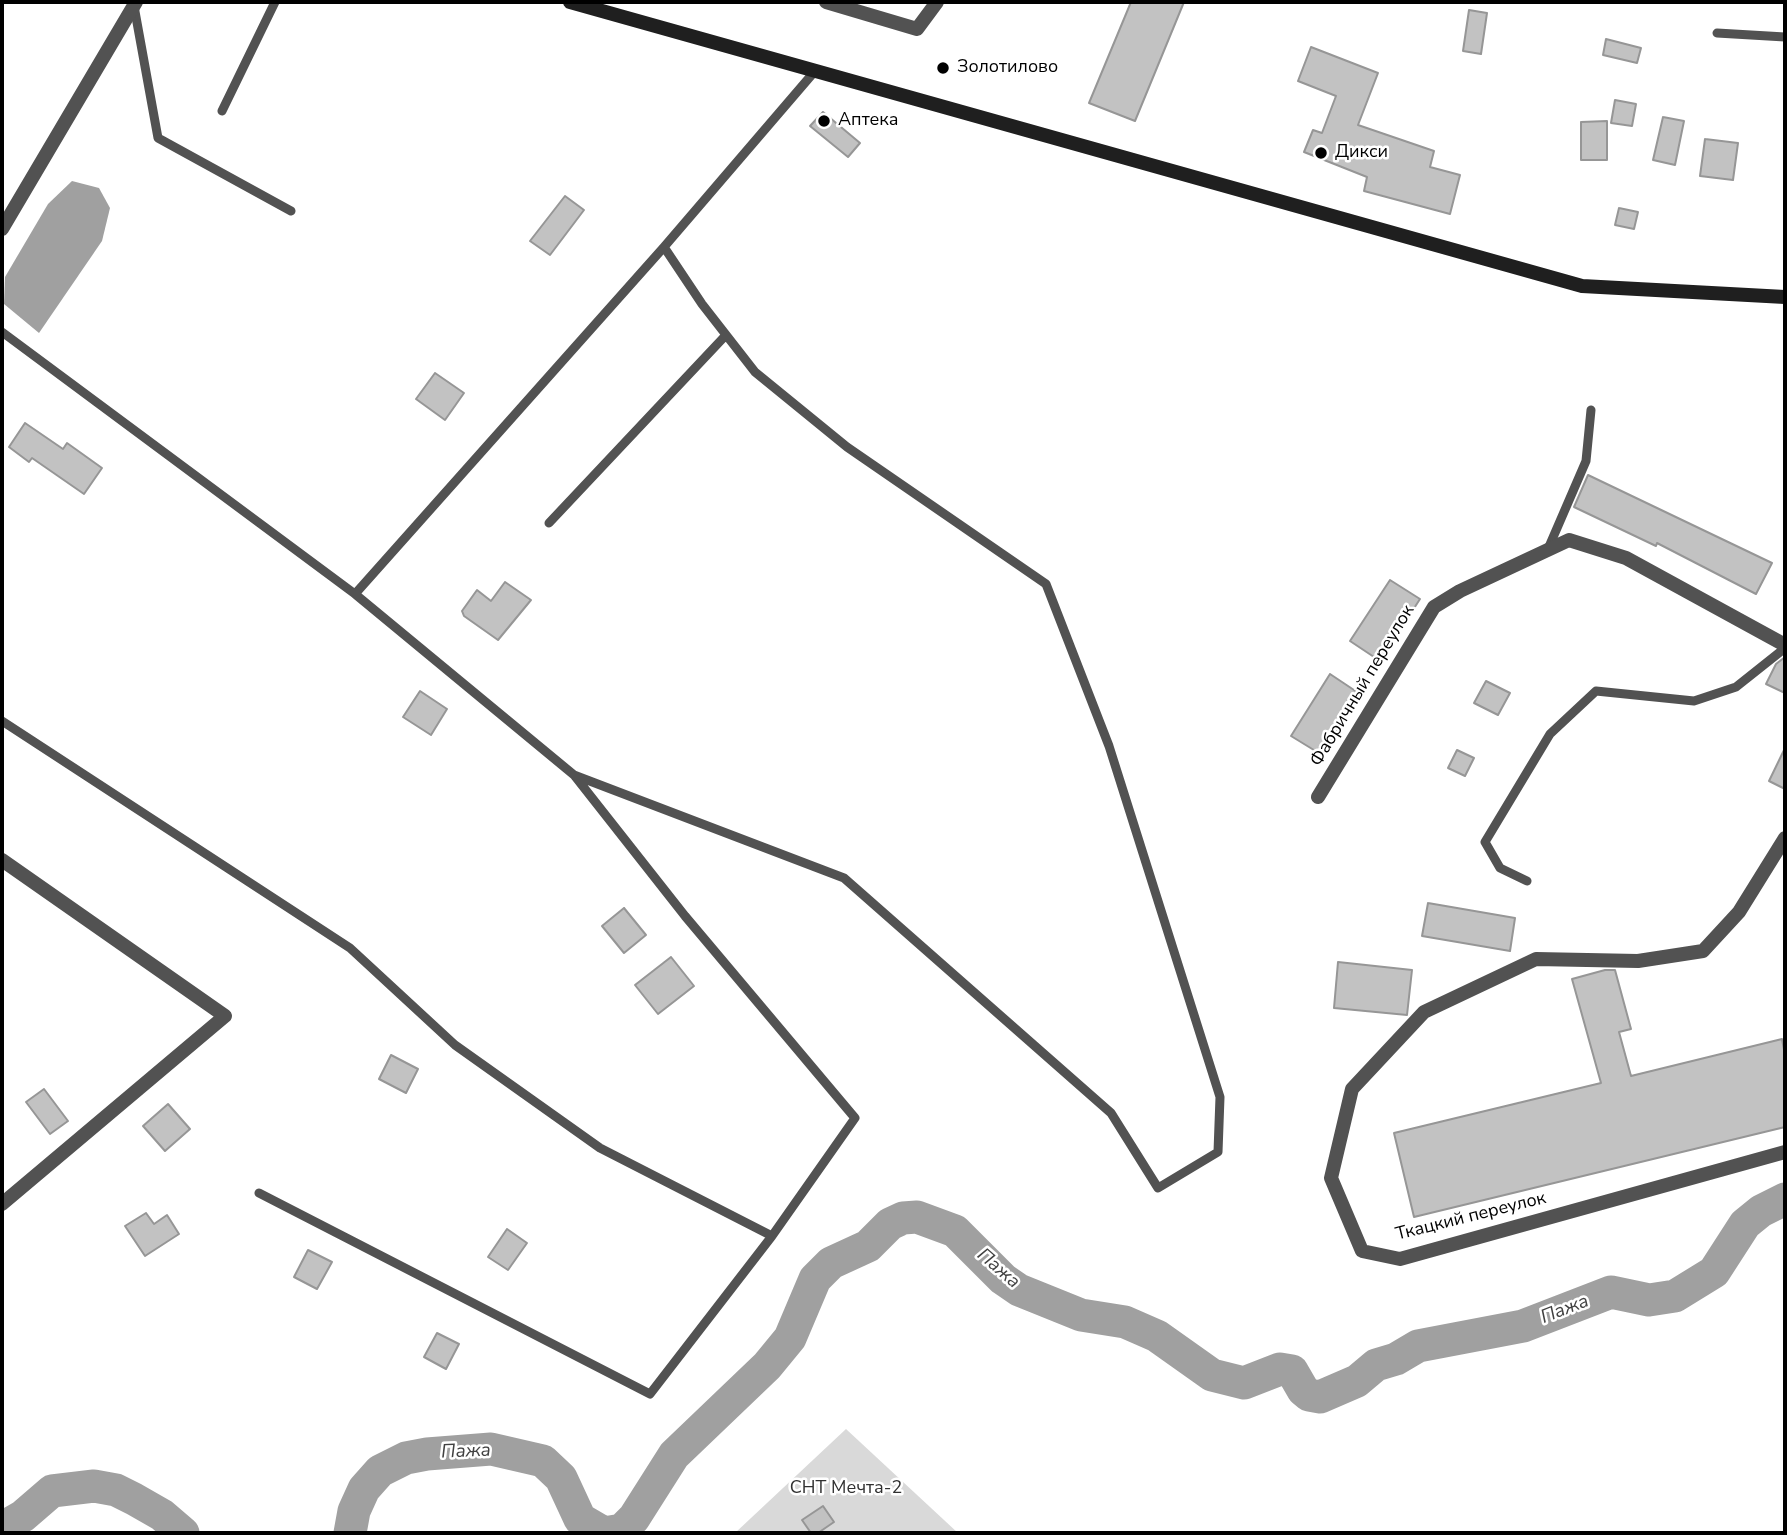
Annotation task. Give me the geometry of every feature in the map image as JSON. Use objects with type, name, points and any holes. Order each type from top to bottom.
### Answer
[{"type":"main road","points":[[570,2],[1582,286],[1785,297]]},
{"type":"street","points":[[826,2],[917,29],[937,2]]},
{"type":"street","points":[[2,229],[135,4]]},
{"type":"street","name":"Фабричный переулок","points":[[1318,797],[1434,607],[1569,540],[1626,558],[1785,646]]},
{"type":"street","name":"Ткацкий переулок","points":[[1785,838],[1739,912],[1703,951],[1637,961],[1536,959],[1424,1012],[1352,1090],[1331,1178],[1362,1251],[1400,1259],[1785,1152]]},
{"type":"street","points":[[2,1204],[225,1016],[6,868]]},
{"type":"lane","points":[[222,111],[275,2]]},
{"type":"lane","points":[[135,4],[158,138],[291,211]]},
{"type":"lane","points":[[1717,33],[1785,37]]},
{"type":"lane","points":[[355,594],[664,247],[816,71]]},
{"type":"lane","points":[[573,775],[844,878],[1111,1113],[1158,1188],[1218,1152],[1220,1097],[1109,747],[1046,584],[847,447],[755,372],[702,304],[664,247]]},
{"type":"lane","points":[[2,332],[355,594],[573,775],[702,936],[855,1118],[772,1236],[650,1394],[259,1193]]},
{"type":"lane","points":[[550,523],[726,335]]},
{"type":"lane","points":[[1548,550],[1586,461],[1591,410]]},
{"type":"lane","points":[[1527,881],[1500,868],[1485,842],[1549,734],[1596,691],[1694,701],[1736,687],[1785,646]]},
{"type":"lane","points":[[2,721],[350,948],[455,1045],[600,1148],[772,1236]]},
{"type":"green space","name":"СНТ Мечта-2","points":[[846,1429],[958,1533],[735,1533]]},
{"type":"shaded area","points":[[72,181],[99,188],[110,208],[102,241],[39,333],[4,304],[5,277],[48,204]]},
{"type":"building","points":[[1131,2],[1184,2],[1135,121],[1089,103]]},
{"type":"building","points":[[1469,10],[1487,13],[1481,54],[1463,51]]},
{"type":"building","points":[[1606,39],[1641,48],[1637,63],[1603,55]]},
{"type":"building","points":[[1311,47],[1378,73],[1358,125],[1434,151],[1430,167],[1460,175],[1450,214],[1364,191],[1367,177],[1304,152],[1313,130],[1322,133],[1336,96],[1298,81]]},
{"type":"building","points":[[1615,100],[1636,104],[1632,126],[1611,123]]},
{"type":"building","points":[[823,112],[860,143],[848,157],[810,126]]},
{"type":"building","points":[[1663,117],[1684,121],[1675,165],[1653,160]]},
{"type":"building","points":[[1607,121],[1607,160],[1581,160],[1581,122]]},
{"type":"building","points":[[1705,139],[1738,143],[1733,180],[1700,176]]},
{"type":"building","points":[[565,196],[584,210],[550,255],[530,241]]},
{"type":"building","points":[[1619,208],[1638,212],[1634,229],[1615,225]]},
{"type":"building","points":[[435,373],[464,393],[445,420],[416,399]]},
{"type":"building","points":[[25,423],[63,449],[67,443],[102,468],[84,494],[32,458],[29,462],[9,447]]},
{"type":"building","points":[[1588,475],[1772,563],[1756,594],[1657,543],[1656,546],[1574,507]]},
{"type":"building","points":[[1390,580],[1420,599],[1380,661],[1350,641]]},
{"type":"building","points":[[505,582],[531,600],[498,640],[464,616],[462,611],[477,590],[491,601]]},
{"type":"building","points":[[1785,657],[1785,693],[1766,684],[1776,664]]},
{"type":"building","points":[[1330,674],[1360,694],[1322,755],[1291,736]]},
{"type":"building","points":[[1486,681],[1510,693],[1498,715],[1474,703]]},
{"type":"building","points":[[420,691],[447,709],[431,735],[403,717]]},
{"type":"building","points":[[1785,748],[1785,789],[1769,781]]},
{"type":"building","points":[[1457,750],[1474,758],[1465,776],[1448,768]]},
{"type":"building","points":[[1428,903],[1515,918],[1510,951],[1422,936]]},
{"type":"building","points":[[624,908],[646,935],[624,953],[602,926]]},
{"type":"building","points":[[671,957],[694,986],[658,1014],[635,985]]},
{"type":"building","points":[[1338,962],[1412,970],[1407,1015],[1334,1008]]},
{"type":"building","points":[[1615,970],[1631,1029],[1619,1032],[1631,1076],[1782,1039],[1785,1055],[1785,1127],[1414,1217],[1394,1133],[1601,1083],[1572,979]]},
{"type":"building","points":[[391,1055],[418,1069],[406,1093],[379,1079]]},
{"type":"building","points":[[44,1089],[68,1121],[50,1134],[26,1102]]},
{"type":"building","points":[[168,1104],[190,1129],[165,1151],[143,1126]]},
{"type":"building","points":[[146,1213],[154,1224],[167,1215],[179,1234],[145,1256],[125,1226]]},
{"type":"building","points":[[507,1229],[527,1243],[508,1270],[488,1257]]},
{"type":"building","points":[[308,1250],[332,1262],[317,1289],[294,1277]]},
{"type":"building","points":[[437,1333],[459,1344],[446,1369],[424,1357]]},
{"type":"building","points":[[823,1506],[834,1522],[818,1533],[811,1533],[802,1520]]},
{"type":"waterway","name":"Пажа","points":[[350,1533],[354,1511],[364,1489],[380,1471],[406,1458],[491,1449],[543,1461],[561,1478],[580,1519],[604,1533],[622,1530],[634,1518],[674,1455],[767,1366],[790,1338],[815,1279],[831,1263],[868,1246],[890,1224],[903,1218],[917,1217],[955,1231],[1003,1279],[1019,1290],[1081,1315],[1125,1322],[1157,1336],[1212,1375],[1244,1383],[1280,1369],[1292,1371],[1303,1390],[1309,1395],[1320,1397],[1357,1381],[1376,1365],[1396,1359],[1418,1346],[1523,1326],[1611,1292],[1649,1300],[1675,1296],[1714,1272],[1745,1224],[1761,1211],[1785,1199]]},
{"type":"waterway","name":"Пажа","points":[[2,1528],[23,1516],[52,1491],[94,1486],[116,1490],[134,1499],[162,1515],[183,1533]]},
{"type":"place","name":"Золотилово","points":[[943,68]]},
{"type":"place","name":"Аптека","points":[[824,121]]},
{"type":"place","name":"Дикси","points":[[1321,153]]}]
